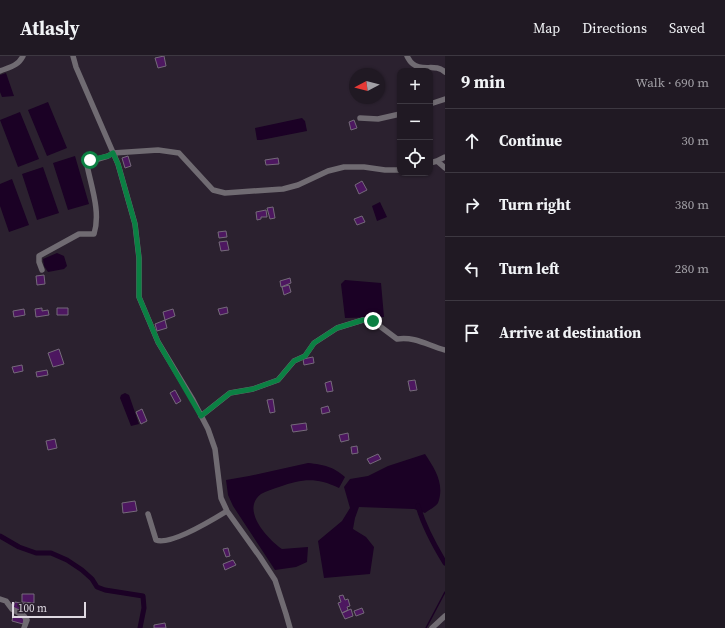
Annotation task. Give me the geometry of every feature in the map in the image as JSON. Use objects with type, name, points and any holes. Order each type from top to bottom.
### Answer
[{"type":"street","points":[[0,71],[15,66],[23,56]]},
{"type":"street","points":[[73,56],[76,67],[118,164],[135,224],[139,258],[139,297],[158,342],[201,416],[215,449],[221,498],[227,511],[275,580],[290,628]]},
{"type":"street","points":[[407,56],[413,64],[418,67],[435,67],[442,69],[445,72]]},
{"type":"street","points":[[433,103],[445,99]]},
{"type":"street","points":[[360,118],[378,119],[397,115]]},
{"type":"street","points":[[42,270],[39,262],[39,256],[79,234],[94,234],[96,223],[95,203],[87,165],[90,160],[108,156],[113,153],[158,150],[179,153],[213,190],[225,193],[283,189],[298,185],[322,174],[344,167],[397,170]]},
{"type":"street","points":[[433,162],[445,157]]},
{"type":"street","points":[[437,161],[445,168]]},
{"type":"street","points":[[201,416],[230,393],[253,389],[278,380],[294,361],[305,356],[314,343],[337,328],[363,320],[373,321],[397,339],[405,337],[414,339],[445,350]]},
{"type":"street","points":[[148,514],[156,540],[163,541],[210,522],[227,511]]},
{"type":"street","points":[[0,599],[6,601],[12,610],[24,616],[27,620],[24,628]]},
{"type":"street","points":[[432,628],[445,616]]},
{"type":"shaded area","points":[[6,73],[14,96],[2,97],[0,92],[0,75]]},
{"type":"shaded area","points":[[48,102],[67,148],[47,156],[28,110]]},
{"type":"shaded area","points":[[20,112],[39,159],[18,167],[0,120]]},
{"type":"shaded area","points":[[302,118],[305,121],[307,131],[257,140],[255,128]]},
{"type":"shaded area","points":[[75,156],[89,204],[68,210],[53,163]]},
{"type":"shaded area","points":[[43,167],[59,213],[37,220],[22,174]]},
{"type":"shaded area","points":[[12,179],[29,225],[9,232],[0,206],[0,184]]},
{"type":"shaded area","points":[[380,202],[387,217],[377,221],[372,206]]},
{"type":"shaded area","points":[[57,253],[64,256],[67,266],[64,269],[48,272],[44,266],[43,259]]},
{"type":"shaded area","points":[[345,280],[381,283],[384,317],[345,318],[341,284]]},
{"type":"shaded area","points":[[125,393],[129,395],[139,424],[131,426],[120,398],[121,395]]},
{"type":"shaded area","points":[[425,454],[440,483],[440,496],[438,503],[425,513],[414,509],[359,507],[353,529],[366,537],[374,547],[370,574],[324,578],[318,541],[342,521],[350,508],[344,487],[350,479],[368,476],[388,466]]},
{"type":"shaded area","points":[[308,463],[319,464],[336,470],[345,477],[339,488],[323,482],[309,480],[302,481],[287,484],[265,492],[255,501],[253,508],[258,524],[276,544],[282,549],[308,547],[307,562],[296,567],[275,570],[233,506],[228,495],[226,480]]},
{"type":"building","points":[[164,56],[166,66],[158,68],[155,58]]},
{"type":"building","points":[[354,120],[357,128],[351,130],[349,122]]},
{"type":"building","points":[[128,156],[131,166],[125,168],[122,158]]},
{"type":"building","points":[[278,158],[279,164],[266,165],[265,160]]},
{"type":"building","points":[[362,181],[367,190],[359,194],[355,185]]},
{"type":"building","points":[[273,207],[275,218],[270,219],[267,208]]},
{"type":"building","points":[[266,210],[267,217],[261,217],[261,219],[257,220],[256,212]]},
{"type":"building","points":[[362,216],[365,222],[357,225],[354,219]]},
{"type":"building","points":[[226,231],[227,237],[219,238],[218,232]]},
{"type":"building","points":[[227,241],[229,250],[221,251],[219,242]]},
{"type":"building","points":[[44,275],[45,284],[37,285],[36,276]]},
{"type":"building","points":[[290,278],[291,283],[281,287],[280,281]]},
{"type":"building","points":[[289,285],[291,292],[284,295],[282,287]]},
{"type":"building","points":[[227,307],[228,313],[220,315],[218,309]]},
{"type":"building","points":[[42,308],[42,311],[48,310],[49,315],[36,317],[35,309]]},
{"type":"building","points":[[57,308],[68,308],[68,315],[57,315]]},
{"type":"building","points":[[24,309],[25,315],[14,317],[13,311]]},
{"type":"building","points":[[173,309],[175,316],[165,320],[163,312]]},
{"type":"building","points":[[165,320],[167,328],[157,331],[155,324]]},
{"type":"building","points":[[59,349],[64,364],[53,367],[48,353]]},
{"type":"building","points":[[313,357],[314,363],[304,365],[303,359]]},
{"type":"building","points":[[22,365],[23,371],[14,373],[12,367]]},
{"type":"building","points":[[47,370],[48,375],[37,377],[36,372]]},
{"type":"building","points":[[415,380],[417,390],[410,391],[408,381]]},
{"type":"building","points":[[331,381],[333,391],[327,392],[325,383]]},
{"type":"building","points":[[175,390],[181,401],[176,404],[170,393]]},
{"type":"building","points":[[273,399],[275,412],[270,413],[267,400]]},
{"type":"building","points":[[328,406],[330,412],[322,414],[321,408]]},
{"type":"building","points":[[142,409],[147,421],[141,424],[136,412]]},
{"type":"building","points":[[306,423],[307,430],[293,432],[291,425]]},
{"type":"building","points":[[348,433],[349,440],[341,442],[339,435]]},
{"type":"building","points":[[55,439],[57,448],[48,450],[46,441]]},
{"type":"building","points":[[357,446],[358,453],[352,454],[351,447]]},
{"type":"building","points":[[378,454],[381,459],[370,464],[367,459]]},
{"type":"building","points":[[135,501],[137,511],[123,513],[122,503]]},
{"type":"building","points":[[228,548],[230,556],[226,557],[223,549]]},
{"type":"building","points":[[233,560],[236,565],[225,570],[223,564]]},
{"type":"building","points":[[22,594],[34,594],[34,603],[22,602]]},
{"type":"building","points":[[343,595],[345,600],[348,599],[350,606],[347,607],[348,610],[342,613],[338,603],[341,602],[339,596]]},
{"type":"building","points":[[15,602],[26,604],[24,611],[13,608]]},
{"type":"building","points":[[362,608],[364,613],[356,616],[354,611]]},
{"type":"building","points":[[351,609],[353,616],[345,619],[342,613]]},
{"type":"building","points":[[13,616],[24,618],[23,624],[12,621]]},
{"type":"building","points":[[165,623],[166,628],[154,628],[154,625]]},
{"type":"waterway","points":[[418,506],[430,536],[445,563]]},
{"type":"waterway","points":[[0,536],[19,547],[36,553],[51,553],[67,560],[82,570],[92,579],[97,587],[105,590],[143,596],[144,608],[140,628]]},
{"type":"waterway","points":[[426,628],[445,592]]},
{"type":"route","points":[[90,160],[108,156],[113,153],[118,164],[135,224],[139,258],[139,297],[158,342],[201,416],[230,393],[253,389],[278,380],[294,361],[305,356],[314,343],[337,328],[363,320],[373,321]]}]
